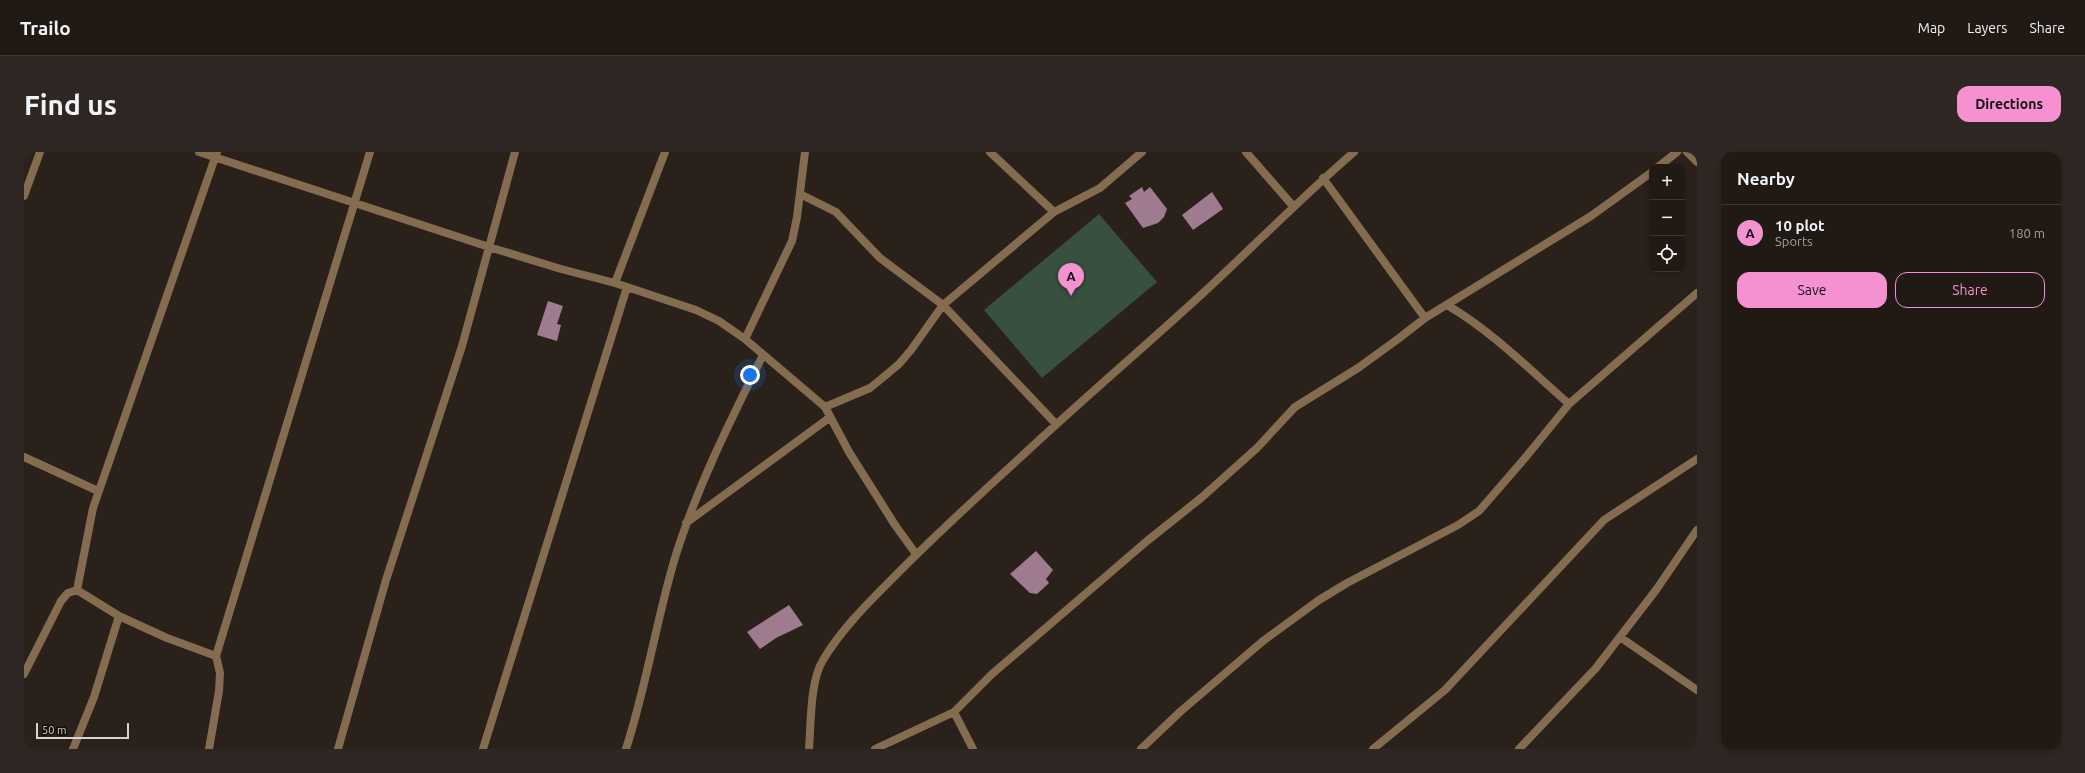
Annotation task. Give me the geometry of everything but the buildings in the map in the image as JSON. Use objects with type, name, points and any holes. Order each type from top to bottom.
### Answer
[{"type":"street","points":[[24,196],[40,152]]},
{"type":"street","points":[[199,152],[216,155],[354,204],[489,247],[615,283],[696,310],[719,321],[745,339],[825,407],[829,418],[878,499],[916,554]]},
{"type":"street","points":[[209,749],[219,691],[220,673],[216,656],[370,152]]},
{"type":"street","points":[[338,749],[386,580],[462,346],[515,152]]},
{"type":"street","points":[[615,283],[665,152]]},
{"type":"street","points":[[745,339],[792,241],[805,152]]},
{"type":"street","points":[[990,152],[1054,212]]},
{"type":"street","points":[[825,407],[870,388],[899,364],[943,305],[1054,212],[1100,188],[1142,152]]},
{"type":"street","points":[[1246,152],[1293,206]]},
{"type":"street","points":[[809,749],[814,686],[817,673],[823,660],[866,606],[916,554],[1056,424],[1189,305],[1323,178],[1354,152]]},
{"type":"street","points":[[1662,164],[1677,152]]},
{"type":"street","points":[[1687,152],[1697,162]]},
{"type":"street","points":[[77,590],[88,525],[98,491],[216,155]]},
{"type":"street","points":[[875,749],[954,712],[992,674],[1147,541],[1218,483],[1257,448],[1295,407],[1358,368],[1425,318],[1591,216],[1649,174]]},
{"type":"street","points":[[1323,178],[1425,318]]},
{"type":"street","points":[[800,194],[836,212],[880,258],[943,305],[1056,424]]},
{"type":"street","points":[[483,749],[627,287]]},
{"type":"street","points":[[1141,749],[1181,711],[1263,641],[1319,600],[1347,583],[1458,525],[1479,511],[1526,458],[1568,404],[1697,293]]},
{"type":"street","points":[[1447,305],[1473,320],[1495,337],[1568,404]]},
{"type":"street","points":[[626,749],[638,713],[674,562],[686,523],[729,425],[763,355]]},
{"type":"street","points":[[686,523],[829,418]]},
{"type":"street","points":[[24,457],[98,491]]},
{"type":"street","points":[[1373,749],[1445,690],[1604,520],[1697,459]]},
{"type":"street","points":[[1519,749],[1596,668],[1656,590],[1697,530]]},
{"type":"street","points":[[77,590],[119,616],[167,638],[216,656]]},
{"type":"street","points":[[24,674],[61,601],[68,593],[77,590]]},
{"type":"street","points":[[73,749],[94,697],[119,616]]},
{"type":"street","points":[[1620,637],[1697,690]]},
{"type":"street","points":[[954,712],[973,749]]},
{"type":"green space","points":[[1099,214],[1157,282],[1042,378],[984,310]]},
{"type":"place","name":"10 plot","points":[[1071,296]]}]
